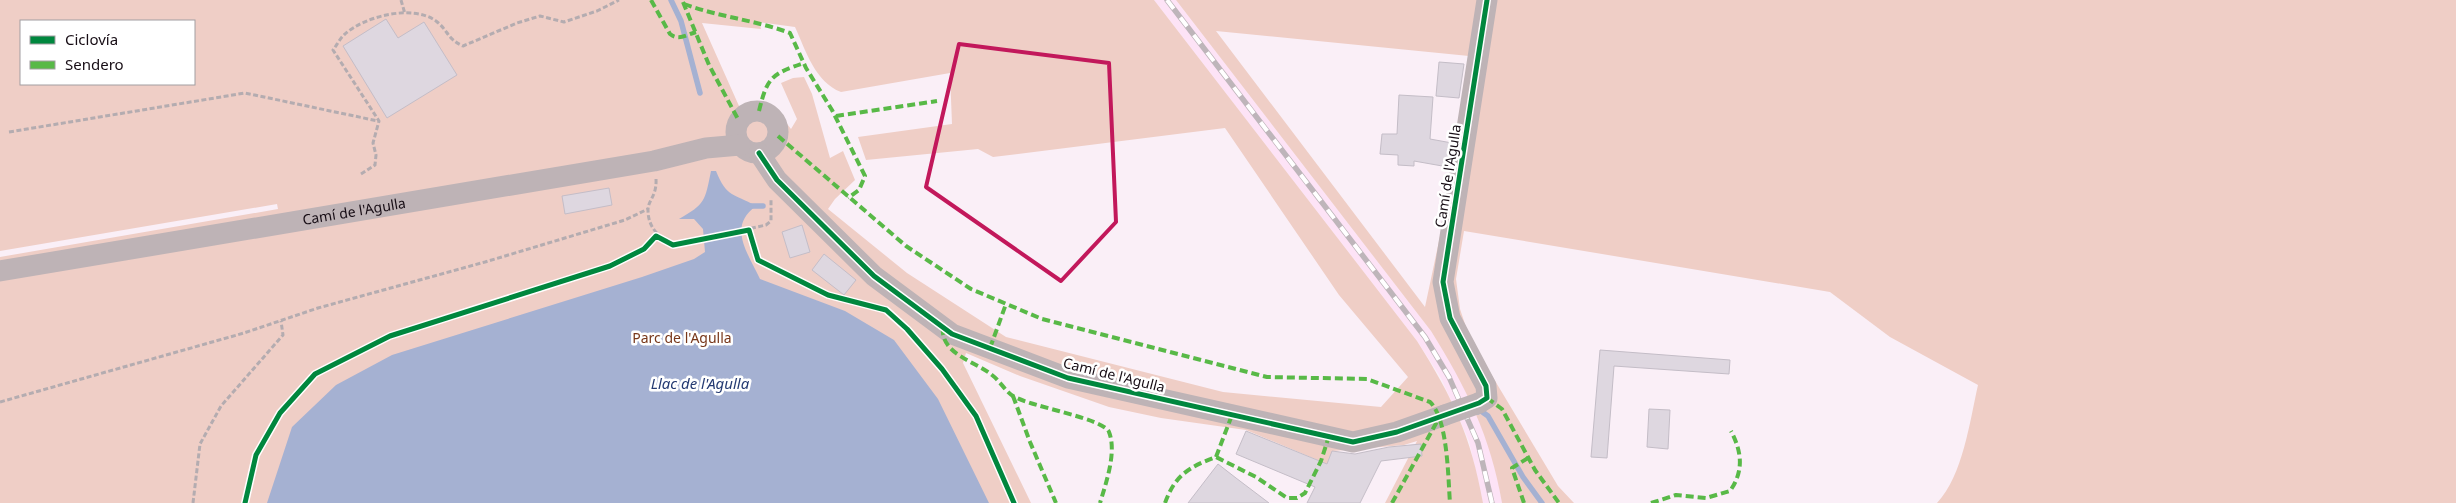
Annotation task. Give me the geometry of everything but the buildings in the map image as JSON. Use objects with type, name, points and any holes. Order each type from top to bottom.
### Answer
[{"type":"street","name":"Camí de l'Agulla","points":[[0,271],[654,161],[706,148],[752,144],[774,185],[874,276],[952,334],[1068,378],[1353,442],[1397,432],[1479,403],[1487,398],[1486,386],[1450,318],[1443,282],[1487,0]]},
{"type":"path","points":[[400,0],[405,14]]},
{"type":"path","points":[[361,174],[375,165],[376,155],[373,143],[379,121],[333,50],[345,34],[385,14],[421,14],[436,21],[452,41],[463,46],[517,23],[540,16],[564,22],[597,11],[619,0]]},
{"type":"path","points":[[9,132],[245,93],[379,121]]},
{"type":"path","points":[[0,402],[625,220],[648,209],[657,190],[655,174]]},
{"type":"path","points":[[648,209],[656,236],[673,245],[766,225],[771,221],[774,185]]},
{"type":"path","points":[[749,230],[758,260],[828,296],[886,310],[907,329],[942,369],[976,416],[1014,503]]},
{"type":"path","points":[[245,503],[256,455],[280,413],[315,374],[390,336],[610,266],[644,249],[656,236]]},
{"type":"path","points":[[193,503],[200,444],[222,406],[283,335],[281,320]]},
{"type":"highlighted area","points":[[959,44],[1109,63],[1116,222],[1061,281],[926,187]]},
{"type":"shaded area","points":[[1154,0],[1176,0],[1431,331],[1457,372],[1487,438],[1497,474],[1502,503],[1483,503],[1469,441],[1441,378],[1417,341]]},
{"type":"green space","name":"Parc de l'Agulla","points":[[0,0],[1154,0],[1417,341],[1441,381],[1459,418],[1473,457],[1483,503],[1385,503],[1417,441],[1404,445],[1333,451],[1327,464],[1246,430],[1161,418],[1109,407],[1020,376],[966,353],[963,363],[1031,503],[0,503],[0,257],[278,209],[277,204],[0,251]],"holes":[[[759,22],[795,27],[812,65],[824,81],[841,92],[950,73],[952,124],[858,137],[866,160],[978,149],[993,157],[1225,128],[1339,295],[1408,377],[1381,407],[1223,392],[1006,337],[907,273],[828,209],[835,199],[855,180],[843,151],[830,158],[812,94],[804,77],[793,78],[781,83],[797,119],[791,129],[774,107],[739,106],[702,23],[761,29]]]},
{"type":"green space","points":[[1176,0],[2456,0],[2456,503],[1937,503],[1946,492],[1959,463],[1978,385],[1890,337],[1830,292],[1464,231],[1456,279],[1460,309],[1470,339],[1558,486],[1574,503],[1502,503],[1484,434],[1466,393],[1431,331]],"holes":[[[1216,31],[1469,56],[1460,142],[1425,307]]]},
{"type":"water","name":"Llac de l'Agulla","points":[[711,171],[716,171],[727,191],[756,206],[747,214],[741,231],[746,250],[760,279],[845,311],[894,340],[938,399],[989,503],[267,503],[292,427],[336,385],[392,355],[642,277],[694,259],[705,252],[703,229],[694,219],[679,219],[702,201]]},
{"type":"waterway","points":[[671,0],[681,21],[700,93]]},
{"type":"waterway","points":[[750,206],[763,206]]},
{"type":"waterway","points":[[1478,412],[1481,411],[1488,416],[1523,477],[1542,503]]},
{"type":"railway","points":[[1167,0],[1425,337],[1449,377],[1478,443],[1492,503]]},
{"type":"marked path","points":[[651,0],[670,34],[680,37],[696,32]]},
{"type":"marked path","points":[[683,2],[709,65],[739,121]]},
{"type":"marked path","points":[[684,4],[790,33],[806,68],[832,110],[865,176],[859,190],[848,198]]},
{"type":"marked path","points":[[759,111],[765,91],[772,79],[784,70],[804,63]]},
{"type":"marked path","points":[[836,116],[937,101]]},
{"type":"marked path","points":[[778,136],[906,246],[971,289],[1042,319],[1267,377],[1367,379],[1430,402],[1436,410],[1444,435],[1450,503]]},
{"type":"marked path","points":[[990,348],[1006,304]]},
{"type":"marked path","points":[[943,327],[947,344],[953,350],[992,375],[1013,396],[1081,417],[1104,427],[1109,432],[1112,449],[1111,458],[1108,477],[1100,503]]},
{"type":"marked path","points":[[1013,396],[1056,503]]},
{"type":"marked path","points":[[1487,398],[1502,409],[1535,470],[1559,503]]},
{"type":"marked path","points":[[1216,457],[1232,415]]},
{"type":"marked path","points":[[1392,503],[1439,418]]},
{"type":"marked path","points":[[1651,503],[1676,495],[1706,498],[1730,491],[1738,476],[1740,461],[1735,439],[1731,431]]},
{"type":"marked path","points":[[1165,503],[1173,485],[1184,473],[1198,464],[1216,457],[1256,477],[1287,498],[1297,498],[1305,493],[1321,461],[1329,436]]},
{"type":"marked path","points":[[1524,503],[1512,468],[1528,458]]},
{"type":"cycle path","points":[[759,153],[777,180],[874,276],[952,334],[1068,378],[1353,442],[1397,432],[1479,403],[1487,398],[1486,386],[1450,318],[1443,282],[1487,0]]},
{"type":"cycle path","points":[[245,503],[256,455],[280,413],[315,374],[390,336],[610,266],[644,249],[656,236],[673,245],[749,230],[758,260],[828,295],[886,310],[907,329],[942,369],[976,416],[1014,503]]}]
